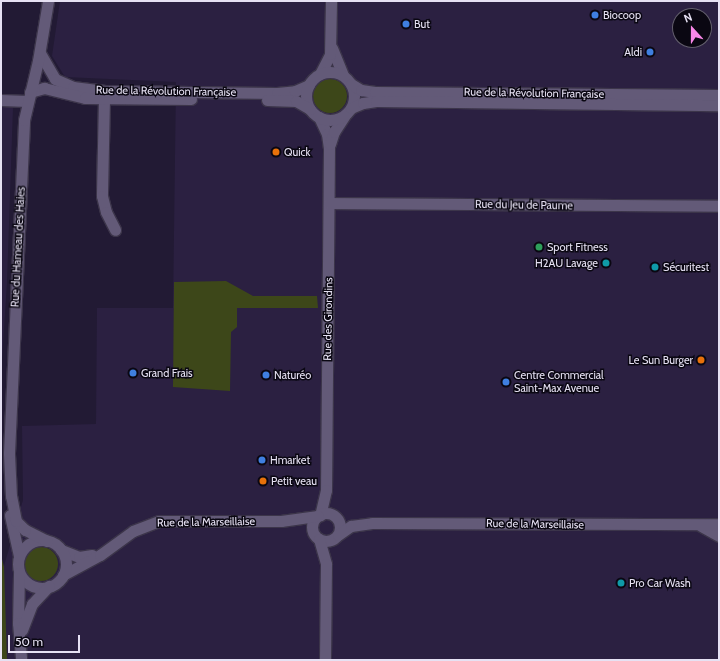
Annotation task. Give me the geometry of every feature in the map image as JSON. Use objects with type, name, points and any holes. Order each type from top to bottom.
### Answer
[{"type":"street","name":"Rue du Hameau des Haies","points":[[19,556],[11,522],[10,430],[24,120],[40,53],[48,1]]},
{"type":"street","points":[[331,1],[332,44],[329,59],[320,74],[309,85],[306,99],[310,109],[319,117],[331,120],[348,112],[354,97],[351,84],[343,75],[332,44]]},
{"type":"street","name":"Rue de la Révolution Française","points":[[40,53],[48,71],[63,84],[107,94],[291,100],[310,109]]},
{"type":"street","points":[[320,74],[330,72],[343,75]]},
{"type":"street","name":"Rue de la Révolution Française","points":[[351,84],[361,90],[375,92],[719,95]]},
{"type":"street","name":"Rue de la Révolution Française","points":[[107,94],[284,92],[309,85]]},
{"type":"street","points":[[1,100],[29,97],[48,89],[75,96],[107,94],[102,196],[106,212],[115,230]]},
{"type":"street","name":"Rue de la Révolution Française","points":[[348,112],[363,102],[376,101],[719,105]]},
{"type":"street","name":"Rue des Girondins","points":[[329,148],[334,132],[348,112]]},
{"type":"street","name":"Rue des Girondins","points":[[319,117],[327,134],[329,148],[326,490],[319,516]]},
{"type":"street","name":"Rue du Jeu de Paume","points":[[329,203],[719,206]]},
{"type":"street","name":"Rue des Girondins","points":[[326,490],[334,516]]},
{"type":"street","name":"Rue du Hameau des Haies","points":[[11,496],[19,526],[47,541]]},
{"type":"street","points":[[325,660],[326,564],[340,524],[334,516],[319,516],[313,523],[326,564]]},
{"type":"street","name":"Rue de la Marseillaise","points":[[63,575],[112,546],[133,531],[159,521],[282,521],[319,516]]},
{"type":"street","name":"Rue de la Marseillaise","points":[[334,516],[372,522],[719,524]]},
{"type":"street","name":"Rue de la Marseillaise","points":[[282,521],[302,525],[316,535]]},
{"type":"street","name":"Rue de la Marseillaise","points":[[336,536],[351,526],[372,522]]},
{"type":"street","name":"Rue de la Marseillaise","points":[[698,525],[719,536]]},
{"type":"street","points":[[316,535],[325,541],[336,536]]},
{"type":"street","points":[[20,647],[27,614],[35,600],[63,575],[66,564],[61,550],[47,541],[30,543],[19,556],[20,647],[21,660]]},
{"type":"street","name":"Rue de la Marseillaise","points":[[61,550],[82,558],[112,546]]},
{"type":"street","points":[[19,570],[25,580],[32,585],[49,586]]},
{"type":"shaded area","points":[[60,1],[719,1],[719,660],[7,660],[1,555],[4,566],[23,500],[22,426],[96,424],[97,308],[173,308],[176,82],[65,77],[52,56]]},
{"type":"shaded area","points":[[1,106],[13,107],[7,282],[1,376]]},
{"type":"green space","points":[[327,79],[333,79],[342,84],[346,90],[346,102],[342,108],[333,113],[327,113],[318,108],[313,99],[313,93],[318,84]]},
{"type":"green space","points":[[226,281],[253,296],[317,296],[318,308],[237,308],[237,327],[231,332],[230,391],[173,387],[174,282]]},
{"type":"green space","points":[[44,547],[53,552],[57,557],[57,571],[53,576],[48,580],[38,581],[34,580],[25,571],[24,561],[25,557],[34,548]]},
{"type":"green space","points":[[1,555],[4,567],[7,660],[1,660]]},
{"type":"place","name":"Biocoop","points":[[595,15]]},
{"type":"place","name":"But","points":[[406,24]]},
{"type":"place","name":"Aldi","points":[[650,52]]},
{"type":"place","name":"Quick","points":[[276,152]]},
{"type":"place","name":"Sport Fitness","points":[[539,247]]},
{"type":"place","name":"H2AU Lavage","points":[[606,263]]},
{"type":"place","name":"Sécuritest","points":[[655,267]]},
{"type":"place","name":"Le Sun Burger","points":[[701,360]]},
{"type":"place","name":"Grand Frais","points":[[133,373]]},
{"type":"place","name":"Naturéo","points":[[266,375]]},
{"type":"place","name":"Centre Commercial Saint-Max Avenue","points":[[506,382]]},
{"type":"place","name":"Hmarket","points":[[262,460]]},
{"type":"place","name":"Petit veau","points":[[263,481]]},
{"type":"place","name":"Pro Car Wash","points":[[621,583]]}]
